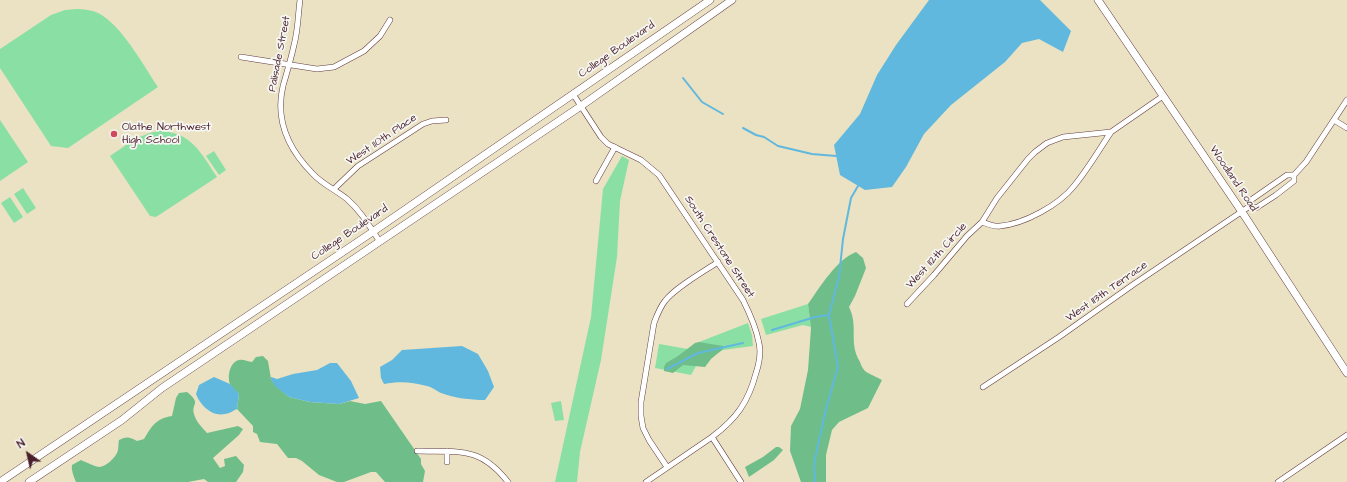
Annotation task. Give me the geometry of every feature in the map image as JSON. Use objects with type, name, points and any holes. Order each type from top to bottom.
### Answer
[{"type":"main road","name":"College Boulevard","points":[[0,482],[372,232],[710,0]]},
{"type":"main road","points":[[30,482],[122,420],[162,388],[580,106],[732,0]]},
{"type":"main road","name":"Woodland Road","points":[[1098,0],[1242,212],[1347,373]]},
{"type":"street","name":"Palisade Street","points":[[300,0],[295,43],[283,87],[281,109],[282,124],[288,140],[304,165],[314,175],[348,199],[361,214],[380,242]]},
{"type":"street","points":[[241,57],[317,69],[334,67],[364,51],[380,36],[390,20]]},
{"type":"street","name":"South Crestone Street","points":[[573,94],[601,138],[608,144],[641,160],[659,175],[743,300],[754,322],[759,344],[758,366],[752,390],[740,410],[727,425],[712,438],[646,482]]},
{"type":"street","name":"West 112th Circle","points":[[982,222],[998,226],[1026,219],[1062,198],[1075,185],[1111,132],[1164,96]]},
{"type":"street","points":[[1294,175],[1287,175],[1251,200],[1250,206],[1256,208],[1294,181],[1294,175],[1306,162],[1347,100]]},
{"type":"street","name":"West 110th Place","points":[[334,189],[358,166],[423,124],[432,120],[446,120]]},
{"type":"street","points":[[1334,120],[1347,128]]},
{"type":"street","name":"West 112th Circle","points":[[907,304],[967,236],[982,222],[997,198],[1011,180],[1028,159],[1042,146],[1063,137],[1111,132]]},
{"type":"street","points":[[596,181],[616,147]]},
{"type":"street","name":"West 113th Terrace","points":[[983,387],[1059,337],[1134,284],[1250,206]]},
{"type":"street","points":[[667,467],[649,440],[643,428],[641,416],[641,402],[654,323],[666,300],[676,290],[718,262]]},
{"type":"street","points":[[1278,482],[1347,435]]},
{"type":"street","points":[[712,438],[740,480]]},
{"type":"street","points":[[417,451],[471,453],[486,460],[498,469],[508,482]]},
{"type":"street","points":[[447,451],[447,462]]},
{"type":"green space","points":[[77,9],[93,11],[107,19],[124,36],[158,87],[68,148],[51,146],[0,68],[0,49],[51,15],[65,10]]},
{"type":"green space","points":[[0,120],[28,162],[0,181]]},
{"type":"green space","points":[[158,131],[169,132],[187,139],[200,152],[217,177],[156,217],[150,216],[110,156],[139,137]]},
{"type":"green space","points":[[214,151],[226,170],[219,175],[206,156]]},
{"type":"green space","points":[[622,156],[629,160],[620,201],[617,257],[601,360],[580,452],[577,482],[555,482],[591,317],[603,189]]},
{"type":"green space","points":[[23,188],[36,208],[27,214],[14,194]]},
{"type":"green space","points":[[10,197],[23,217],[14,223],[1,203]]},
{"type":"green space","points":[[856,252],[863,258],[866,268],[849,307],[852,314],[856,355],[864,370],[882,380],[868,408],[839,422],[832,430],[826,455],[826,482],[801,482],[790,451],[791,426],[800,409],[808,370],[811,328],[808,304],[835,267]]},
{"type":"green space","points":[[808,304],[811,327],[803,325],[766,335],[761,319]]},
{"type":"green space","points":[[748,323],[752,335],[753,346],[723,350],[696,366],[691,375],[655,368],[659,344],[688,349],[699,342]]},
{"type":"green space","points":[[699,342],[723,346],[723,349],[711,359],[705,367],[683,365],[673,373],[664,371],[666,363],[695,343]]},
{"type":"green space","points":[[263,356],[268,361],[271,379],[276,386],[289,397],[310,402],[339,404],[350,401],[365,404],[381,401],[421,459],[421,464],[425,471],[423,482],[385,482],[376,472],[371,472],[344,482],[337,482],[319,475],[296,458],[288,458],[277,444],[260,442],[257,434],[253,432],[253,426],[237,409],[239,394],[231,385],[229,377],[231,366],[236,361],[241,360],[252,362],[256,357]]},
{"type":"green space","points":[[187,392],[195,401],[193,410],[196,420],[207,433],[238,426],[243,429],[239,435],[213,458],[220,468],[225,466],[224,459],[236,456],[244,465],[243,472],[236,482],[208,482],[204,479],[188,482],[76,482],[72,471],[72,465],[81,460],[98,467],[107,464],[117,453],[119,440],[124,438],[130,438],[137,441],[144,439],[149,430],[158,421],[172,416],[176,398],[179,393]]},
{"type":"green space","points":[[561,401],[564,420],[555,421],[551,403]]},
{"type":"green space","points":[[776,447],[783,450],[774,460],[749,477],[745,467],[763,457]]},
{"type":"water","points":[[929,0],[1040,0],[1071,31],[1063,52],[1039,39],[1022,43],[1005,62],[951,105],[924,134],[906,167],[892,187],[865,190],[840,175],[834,145],[860,114],[877,75],[896,45]]},
{"type":"water","points":[[462,346],[478,354],[488,371],[494,387],[485,400],[452,396],[441,393],[433,388],[406,382],[384,384],[381,378],[380,367],[392,360],[402,350]]},
{"type":"water","points":[[330,363],[337,363],[351,381],[359,398],[339,404],[310,402],[289,397],[275,386],[271,379],[271,377],[277,379],[293,374],[317,370]]},
{"type":"water","points":[[214,377],[230,384],[239,394],[237,409],[227,414],[216,414],[207,409],[200,402],[196,394],[199,385]]},
{"type":"waterway","points":[[683,78],[702,102],[723,114]]},
{"type":"waterway","points":[[743,128],[756,135],[764,137],[778,146],[812,154],[836,156]]},
{"type":"waterway","points":[[815,482],[814,463],[827,405],[838,367],[829,315],[839,277],[843,239],[851,198],[858,186]]},
{"type":"waterway","points":[[772,330],[815,317],[829,315]]},
{"type":"waterway","points":[[667,369],[698,353],[743,343]]},
{"type":"place","name":"Olathe Northwest High School","points":[[114,134]]}]
